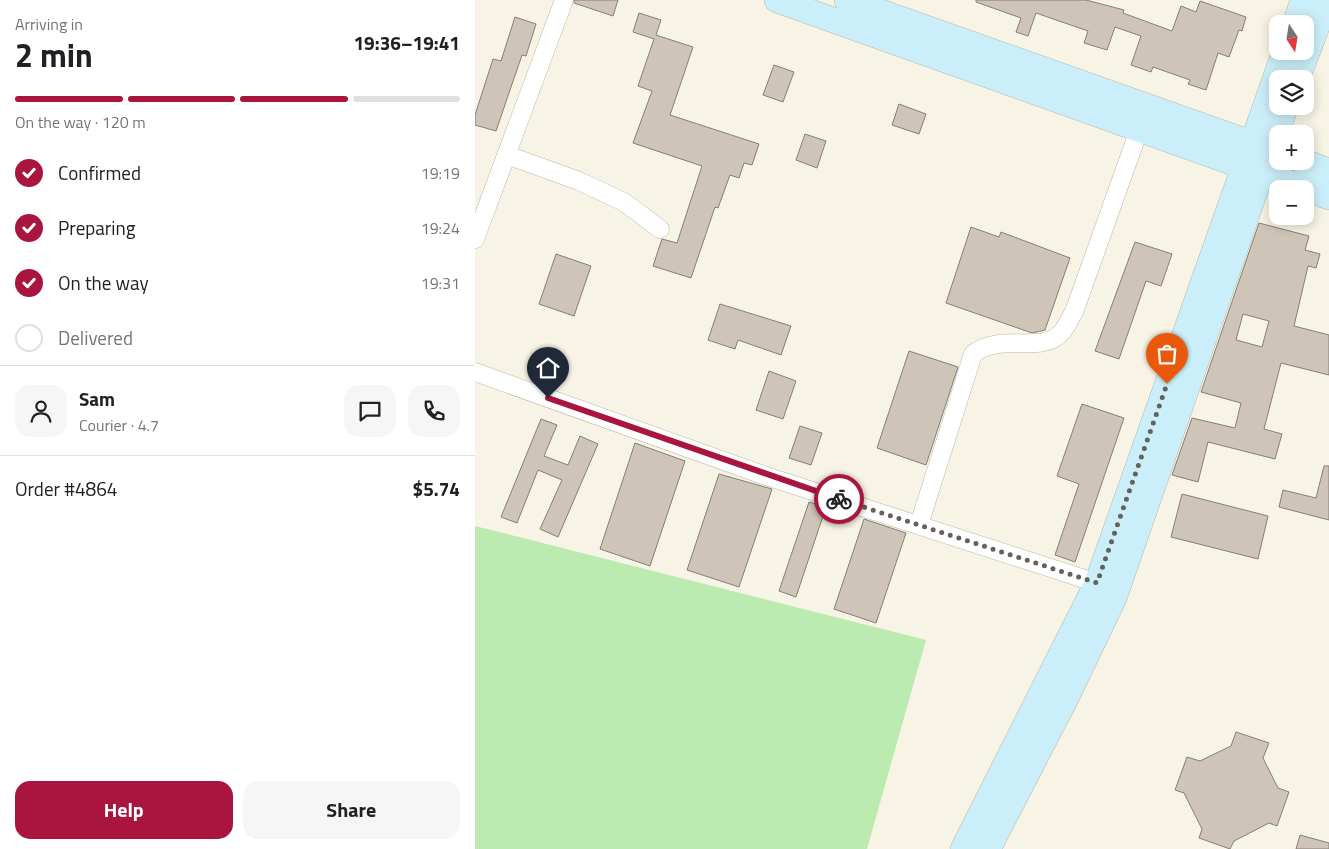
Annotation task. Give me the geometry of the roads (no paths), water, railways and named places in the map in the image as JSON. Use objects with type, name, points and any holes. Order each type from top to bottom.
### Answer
[{"type":"street","points":[[475,239],[564,0]]},
{"type":"street","points":[[777,0],[1329,197]]},
{"type":"street","points":[[847,0],[1267,149]]},
{"type":"street","points":[[1298,15],[1303,0]]},
{"type":"street","points":[[1300,70],[1327,0]]},
{"type":"street","points":[[1267,149],[1283,60]]},
{"type":"street","points":[[963,849],[1097,583],[1252,170],[1267,149],[1283,115]]},
{"type":"street","points":[[919,525],[973,354],[983,346],[1043,343],[1061,333],[1074,312],[1139,130]]},
{"type":"street","points":[[507,155],[579,181],[624,202],[659,229]]},
{"type":"street","points":[[1314,165],[1329,171]]},
{"type":"street","points":[[988,849],[1065,700],[1114,598],[1252,170]]},
{"type":"street","points":[[475,372],[766,476],[1097,583]]}]
